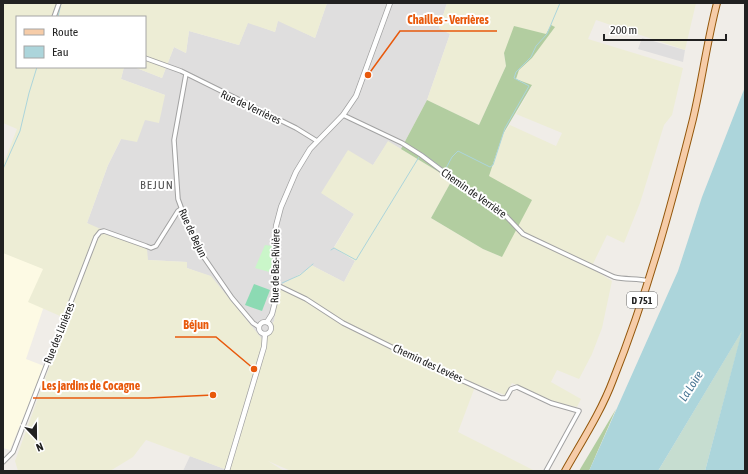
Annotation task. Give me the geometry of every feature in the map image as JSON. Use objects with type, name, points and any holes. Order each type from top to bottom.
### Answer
[{"type":"main road","name":"D 751","points":[[565,471],[597,414],[613,381],[648,281],[666,223],[693,118],[717,3]]},
{"type":"street","points":[[54,16],[58,3]]},
{"type":"street","name":"Rue de Bas-Rivière","points":[[268,322],[274,308],[277,285],[274,252],[276,226],[289,186],[304,159],[317,141],[343,115],[360,86],[390,3]]},
{"type":"street","name":"Rue de Verrières","points":[[146,58],[186,74],[296,128],[317,141]]},
{"type":"street","name":"Rue de Bejun","points":[[186,74],[174,140],[177,193],[181,209],[194,240],[216,276],[248,318],[259,327]]},
{"type":"street","name":"Chemin de Verrière","points":[[343,115],[402,143],[421,155],[489,206],[504,213],[523,234],[614,277],[627,280],[639,278],[648,281]]},
{"type":"street","name":"Rue des Linières","points":[[5,461],[13,452],[96,237],[100,232],[104,231],[151,248],[159,242],[178,211],[181,209]]},
{"type":"street","name":"Chemin des Levées","points":[[277,285],[306,299],[343,323],[430,366],[501,398],[506,398],[511,389],[517,387],[550,403],[580,411],[546,471]]},
{"type":"street","points":[[227,471],[264,347],[265,334],[269,332],[271,328],[268,322],[262,322],[259,327],[261,332],[265,334]]},
{"type":"shaded area","points":[[327,3],[447,3],[439,28],[450,34],[427,100],[401,149],[388,142],[373,165],[322,193],[354,214],[334,247],[355,261],[344,282],[311,265],[307,270],[283,284],[279,290],[274,321],[262,340],[211,277],[187,268],[187,262],[148,260],[87,223],[108,165],[121,139],[145,120],[165,95],[121,79],[124,68],[137,68],[162,78],[174,47],[186,53],[189,31],[239,45],[248,22],[275,32],[278,20],[315,38]]},
{"type":"shaded area","points":[[642,38],[685,50],[683,62],[638,49]]},
{"type":"shaded area","points":[[3,196],[96,232],[43,309],[26,359],[44,366],[10,450],[3,448]]},
{"type":"shaded area","points":[[190,456],[230,471],[183,471]]},
{"type":"green space","points":[[3,3],[327,3],[315,38],[278,21],[275,32],[248,23],[239,45],[189,31],[186,53],[174,47],[162,78],[137,68],[146,68],[146,16],[16,16],[16,68],[124,68],[121,79],[165,95],[159,123],[145,120],[137,142],[121,139],[108,165],[87,223],[147,249],[148,260],[187,262],[187,268],[211,276],[262,339],[274,321],[279,290],[283,284],[307,270],[311,265],[344,282],[355,261],[334,248],[354,214],[321,193],[348,150],[373,165],[388,141],[452,180],[431,218],[483,249],[502,257],[489,176],[503,134],[510,125],[556,146],[562,133],[516,114],[532,86],[516,79],[519,70],[532,58],[554,27],[551,25],[546,34],[504,53],[506,66],[479,125],[427,100],[450,34],[439,28],[447,3],[696,3],[685,50],[596,20],[588,39],[683,68],[672,115],[664,125],[640,203],[624,243],[607,235],[591,268],[612,281],[602,328],[592,354],[579,379],[557,370],[551,382],[581,399],[577,407],[558,403],[512,383],[505,395],[476,384],[458,432],[533,470],[532,471],[291,471],[268,461],[284,471],[230,471],[146,440],[133,457],[110,471],[18,471],[15,461],[67,319],[28,302],[43,269],[3,253],[3,165],[17,129],[3,123]]},
{"type":"green space","points":[[551,25],[555,27],[532,58],[519,70],[516,79],[532,85],[503,134],[489,176],[532,200],[502,257],[483,249],[431,218],[452,180],[401,149],[427,100],[479,125],[506,66],[504,53],[514,26],[546,34]]},
{"type":"green space","points":[[265,245],[272,246],[273,273],[255,268]]},
{"type":"green space","points":[[254,284],[270,290],[262,311],[245,305]]},
{"type":"green space","points":[[743,329],[705,471],[658,471]]},
{"type":"green space","points":[[616,409],[589,471],[579,471]]},
{"type":"water","name":"La Loire","points":[[745,87],[745,471],[705,471],[742,331],[658,471],[589,471],[678,271],[702,197]]},
{"type":"waterway","points":[[58,16],[61,3]]},
{"type":"waterway","points":[[422,153],[445,170],[452,157],[458,151],[490,167],[493,165],[505,128],[529,86],[514,78],[516,72],[531,57],[536,46],[547,34],[560,3]]},
{"type":"waterway","points":[[3,169],[20,131],[37,68]]},
{"type":"waterway","points":[[331,250],[334,248],[356,260],[419,157]]},
{"type":"waterway","points":[[282,283],[300,275],[313,264]]},
{"type":"place","name":"Chailles - Verrières","points":[[368,75]]},
{"type":"place","name":"Béjun","points":[[254,369]]},
{"type":"place","name":"Les jardins de Cocagne","points":[[213,395]]},
{"type":"district","name":"BEJUN","points":[[157,185]]}]
